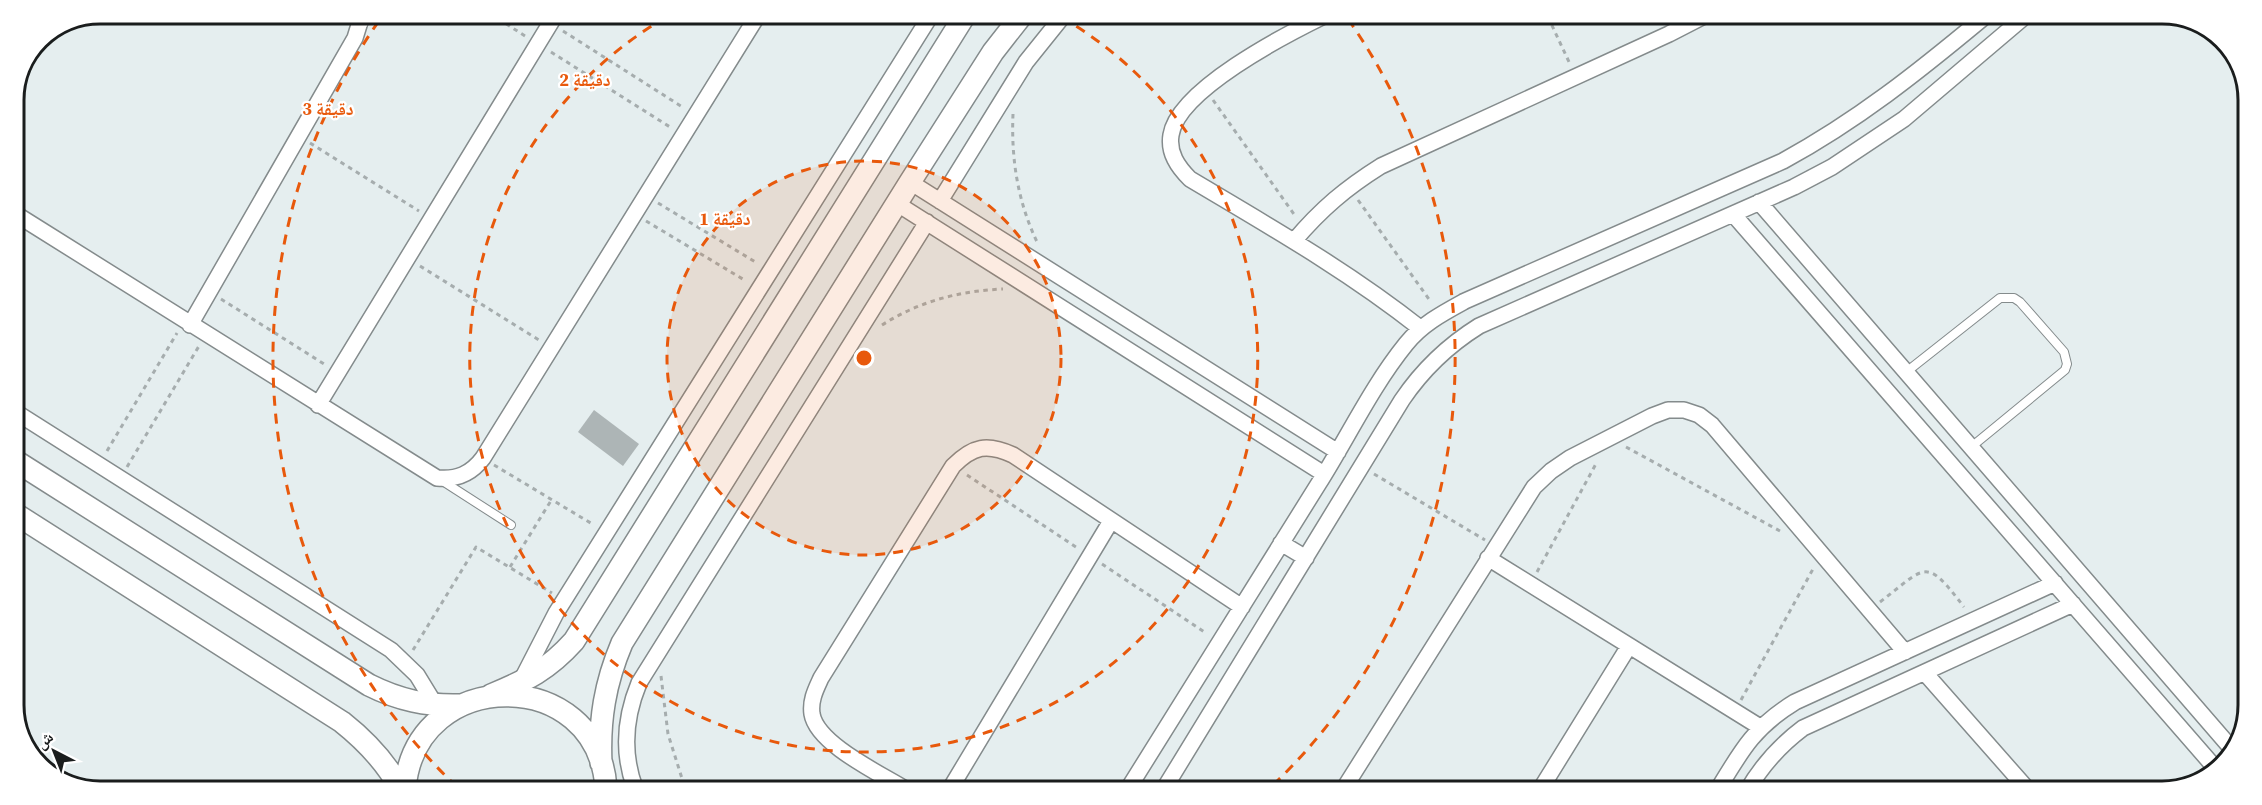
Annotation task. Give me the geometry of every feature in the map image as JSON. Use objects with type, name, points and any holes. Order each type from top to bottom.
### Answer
[{"type":"street","points":[[187,323],[209,292],[299,136],[355,38],[359,24]]},
{"type":"street","points":[[318,405],[550,24]]},
{"type":"street","points":[[24,219],[437,478],[463,476],[483,458],[752,24]]},
{"type":"street","points":[[520,683],[563,600],[925,24]]},
{"type":"street","points":[[24,466],[369,685],[390,696],[412,703],[436,706],[460,705],[520,683],[541,672],[574,641],[959,24]]},
{"type":"street","points":[[601,764],[600,739],[604,698],[612,666],[622,643],[896,203],[993,52],[1015,24]]},
{"type":"street","points":[[940,201],[1026,62],[1057,24]]},
{"type":"street","points":[[1308,24],[1264,46],[1205,88],[1177,119],[1171,135],[1172,152],[1178,167],[1190,179],[1299,235],[1420,328]]},
{"type":"street","points":[[1299,235],[1319,212],[1348,187],[1381,166],[1687,24]]},
{"type":"street","points":[[1133,781],[1392,362],[1420,328],[1440,314],[1475,297],[1783,160],[1820,141],[1888,95],[1976,24]]},
{"type":"street","points":[[1169,781],[1417,378],[1435,358],[1456,340],[1479,326],[1794,187],[1832,166],[1904,119],[2016,24]]},
{"type":"street","points":[[1820,141],[1832,166]]},
{"type":"street","points":[[910,182],[1338,452]]},
{"type":"street","points":[[1759,202],[2227,743]]},
{"type":"street","points":[[896,203],[1324,474]]},
{"type":"street","points":[[1733,214],[2211,763]]},
{"type":"street","points":[[633,781],[626,747],[629,714],[639,683],[927,222]]},
{"type":"street","points":[[1349,781],[1534,487],[1570,458],[1668,410],[1684,410],[1699,415],[1712,425],[1905,652]]},
{"type":"street","points":[[24,417],[391,650],[406,662],[428,690],[436,706]]},
{"type":"street","points":[[892,781],[833,744],[819,731],[812,714],[813,695],[827,668],[952,466],[965,454],[981,448],[998,448],[1013,456],[1242,607]]},
{"type":"street","points":[[24,519],[342,722],[379,755],[396,781]]},
{"type":"street","points":[[955,781],[1111,520]]},
{"type":"street","points":[[1281,543],[1306,558]]},
{"type":"street","points":[[1492,552],[1531,585],[1760,727]]},
{"type":"street","points":[[1723,781],[1760,727],[1795,702],[2055,584]]},
{"type":"street","points":[[1754,781],[1771,755],[1803,728],[2073,604]]},
{"type":"street","points":[[1546,781],[1629,646]]},
{"type":"street","points":[[1925,672],[2020,781]]},
{"type":"street","points":[[491,695],[512,694],[531,698],[550,704],[567,715],[594,745],[605,781]]},
{"type":"street","points":[[406,781],[411,760],[419,744],[430,729],[460,705]]},
{"type":"lane","points":[[355,38],[364,24]]},
{"type":"lane","points":[[1905,373],[2000,298],[2014,298],[2020,302],[2064,352],[2067,364],[2065,370],[1971,448]]},
{"type":"lane","points":[[437,478],[511,525]]},
{"type":"path","points":[[507,24],[683,135]]},
{"type":"path","points":[[560,24],[695,116]]},
{"type":"path","points":[[1551,24],[1575,77]]},
{"type":"path","points":[[1205,88],[1299,235]]},
{"type":"path","points":[[1013,110],[1012,144],[1016,177],[1024,211],[1036,242],[1053,272]]},
{"type":"path","points":[[299,136],[432,219]]},
{"type":"path","points":[[1348,187],[1440,314]]},
{"type":"path","points":[[646,195],[770,271]]},
{"type":"path","points":[[634,214],[759,288]]},
{"type":"path","points":[[408,258],[551,348]]},
{"type":"path","points":[[872,331],[902,312],[945,296],[968,291],[1002,289],[1037,292]]},
{"type":"path","points":[[209,292],[338,373]]},
{"type":"path","points":[[99,465],[187,323]]},
{"type":"path","points":[[120,478],[206,334]]},
{"type":"path","points":[[1531,585],[1609,438],[1781,532]]},
{"type":"path","points":[[483,458],[606,532]]},
{"type":"path","points":[[1362,467],[1492,552]]},
{"type":"path","points":[[510,567],[552,500]]},
{"type":"path","points":[[406,662],[476,547],[563,600]]},
{"type":"path","points":[[1735,712],[1821,554]]},
{"type":"path","points":[[1869,610],[1915,575],[1929,571],[1942,579],[1974,620]]},
{"type":"path","points":[[660,648],[664,706],[671,743],[683,781]]},
{"type":"building","points":[[594,410],[639,444],[623,466],[578,432]]}]
